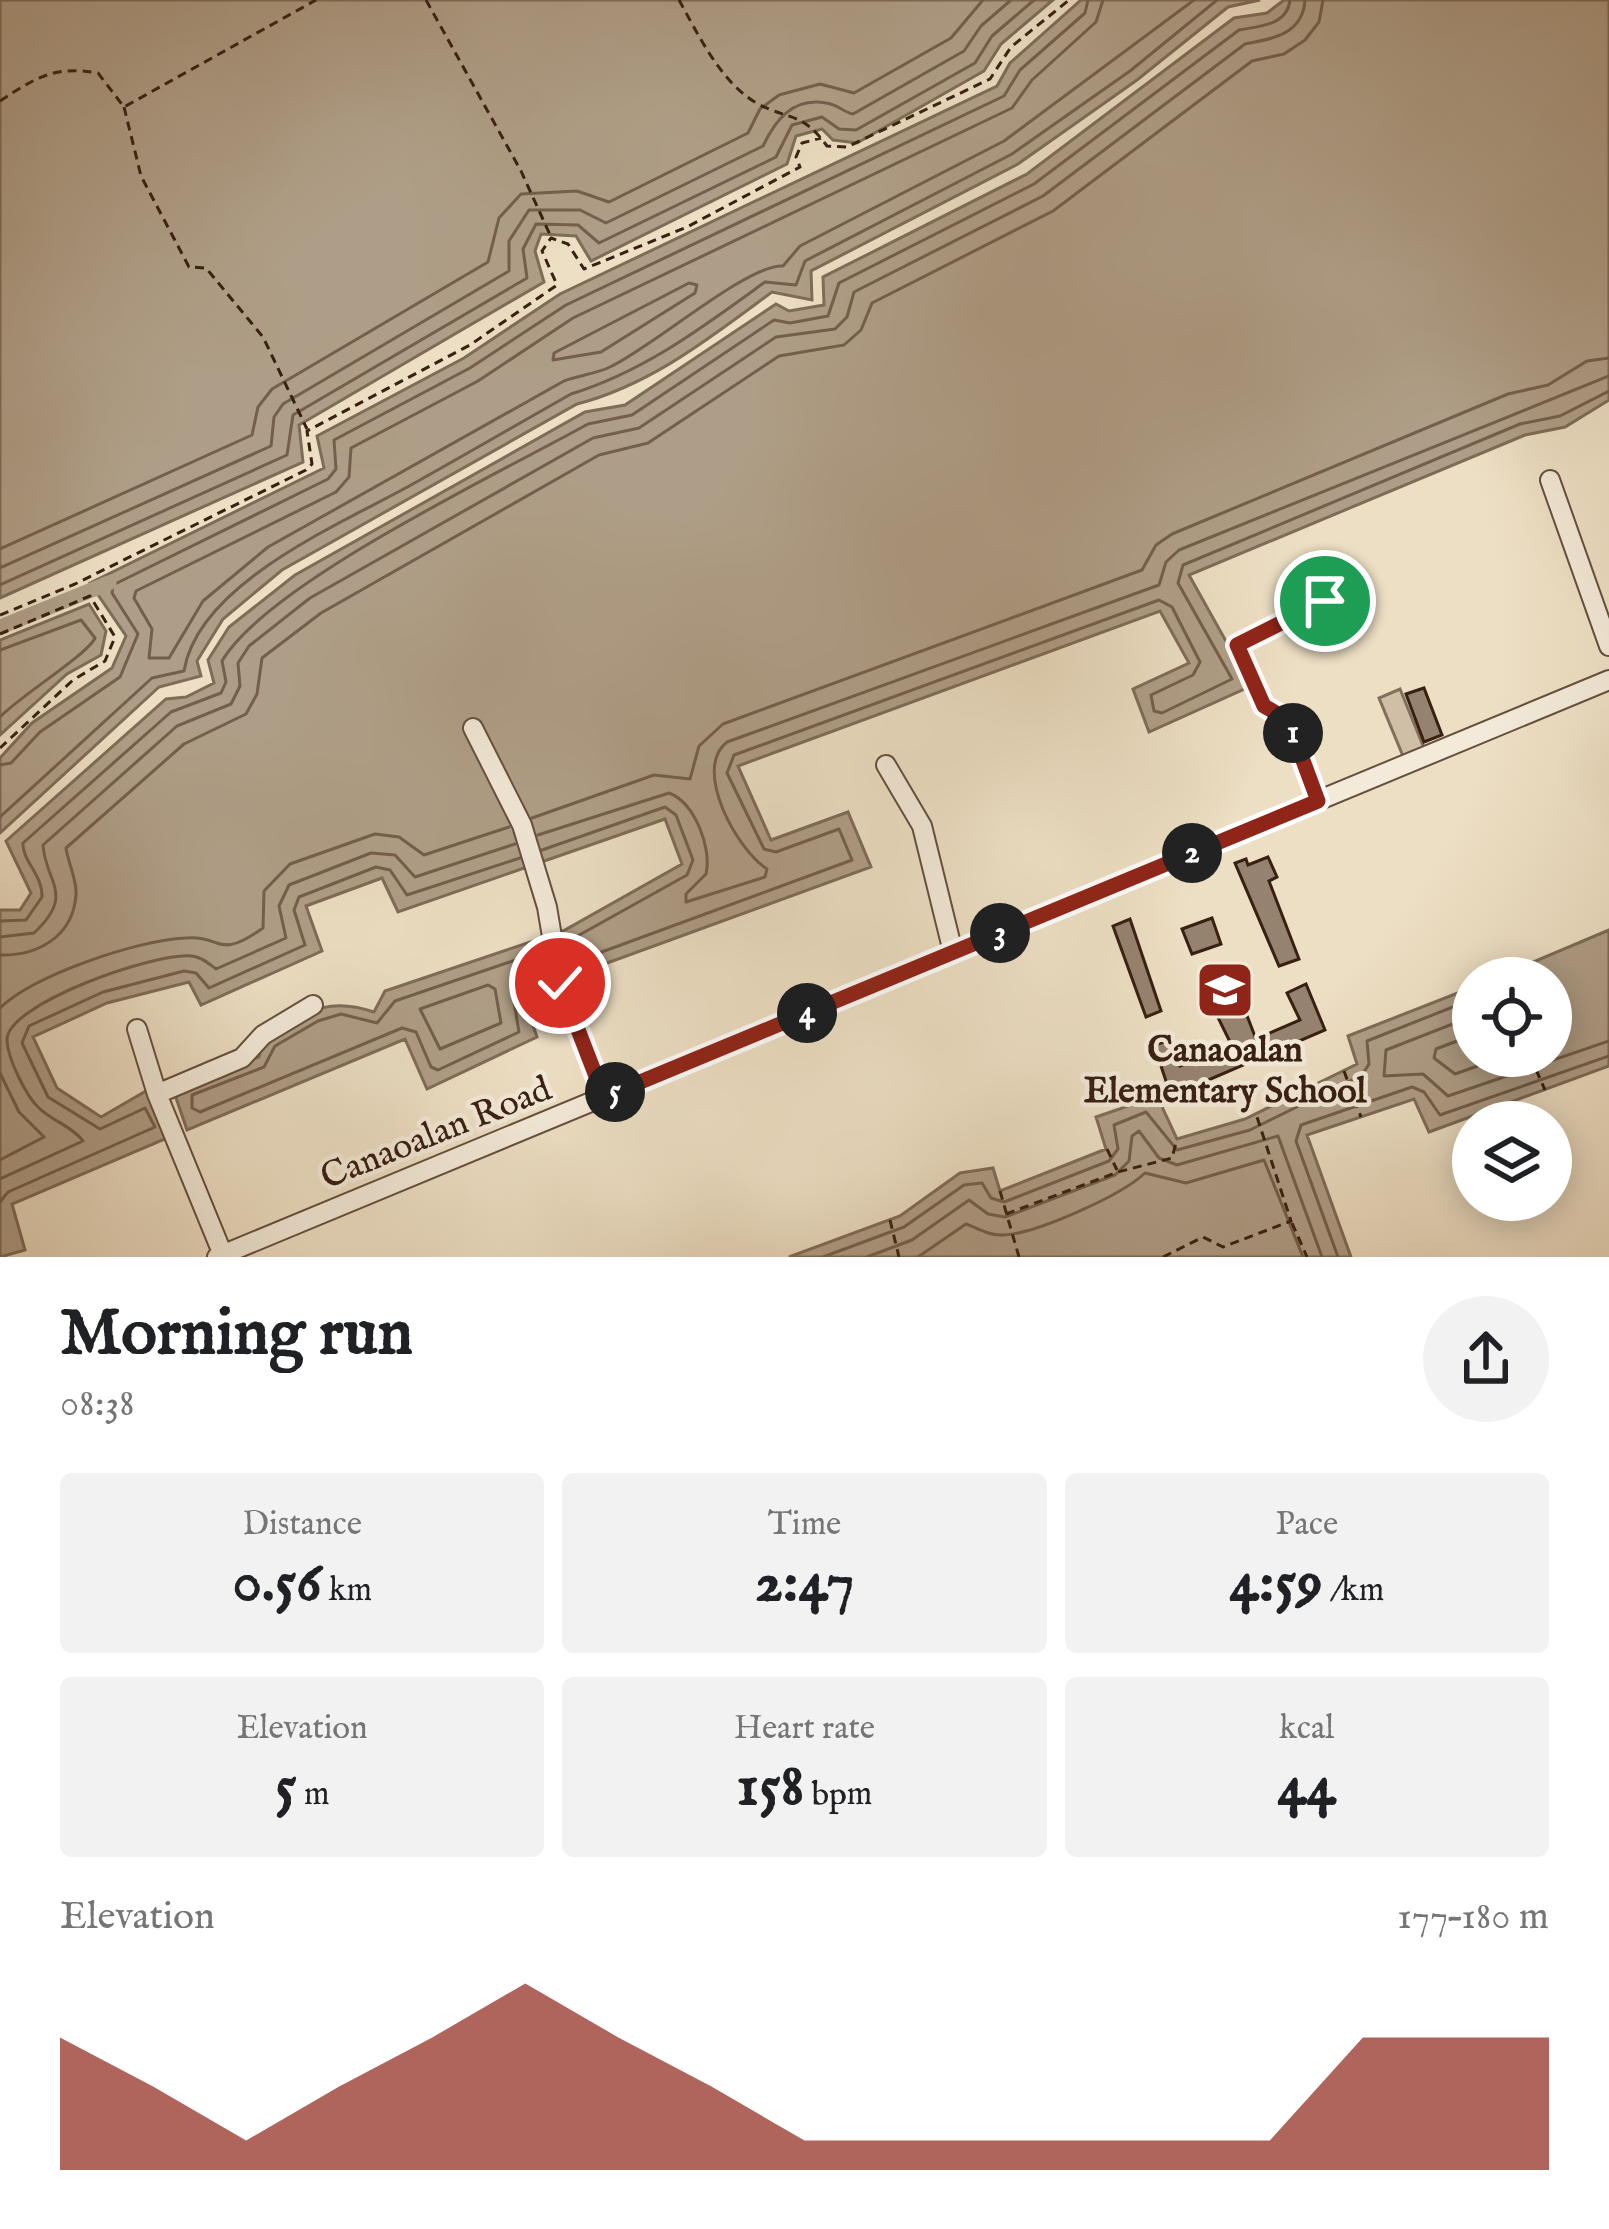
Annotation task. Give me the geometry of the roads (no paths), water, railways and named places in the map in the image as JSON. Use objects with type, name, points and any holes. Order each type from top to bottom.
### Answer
[{"type":"street","points":[[1550,480],[1609,646]]},
{"type":"street","points":[[1318,801],[1288,720],[1264,706],[1237,645],[1325,601]]},
{"type":"street","name":"Canaoalan Road","points":[[220,1256],[1609,680]]},
{"type":"street","points":[[473,728],[521,825],[547,907],[560,983],[604,1097]]},
{"type":"street","points":[[886,765],[922,826],[953,952]]},
{"type":"street","points":[[157,1094],[242,1058],[263,1035],[313,1004]]},
{"type":"street","points":[[137,1029],[220,1256]]},
{"type":"street","points":[[262,1238],[272,1257]]},
{"type":"water","points":[[0,0],[1053,0],[1001,44],[984,71],[857,143],[833,140],[822,129],[796,136],[787,164],[591,261],[576,236],[541,234],[535,251],[544,282],[299,425],[303,462],[0,598]]},
{"type":"water","points":[[1081,0],[1260,0],[1228,7],[1137,80],[1018,164],[811,271],[812,300],[772,292],[655,372],[577,404],[282,570],[223,619],[197,661],[201,676],[159,687],[0,833],[0,758],[32,723],[112,668],[126,636],[90,583],[324,468],[317,436],[464,358],[560,294],[997,86],[1010,63]]},
{"type":"water","points":[[1284,0],[1609,0],[1609,400],[1565,427],[1525,435],[1189,575],[1251,686],[1149,732],[1133,689],[1189,663],[1160,611],[738,766],[771,840],[848,812],[871,867],[522,994],[537,1037],[427,1089],[405,1039],[187,1130],[173,1089],[259,1057],[263,1039],[316,1010],[342,1006],[374,1012],[385,991],[563,931],[682,864],[665,819],[398,912],[382,878],[306,906],[322,951],[201,1005],[189,982],[107,1003],[33,1037],[57,1088],[101,1117],[153,1087],[172,1136],[12,1204],[25,1250],[0,1257],[0,910],[20,910],[31,893],[6,841],[166,699],[186,697],[214,683],[208,660],[229,627],[295,575],[585,412],[625,405],[776,304],[789,311],[824,305],[823,277],[1027,174],[1234,18],[1267,13]]},
{"type":"water","points":[[89,604],[106,631],[101,655],[67,674],[0,735],[0,640]]},
{"type":"water","points":[[1609,930],[1609,1066],[1514,1101],[1452,1101],[1452,1124],[1429,1132],[1414,1099],[1307,1135],[1351,1257],[789,1257],[900,1216],[960,1173],[993,1168],[1000,1191],[1106,1149],[1096,1117],[1157,1096],[1177,1139],[1245,1119],[1357,1064],[1348,1036],[1452,995],[1452,1077],[1572,1077],[1572,957],[1545,957]]},
{"type":"waterway","points":[[0,627],[109,583]]},
{"type":"place","name":"Canaoalan Elementary School","points":[[1225,990]]}]
